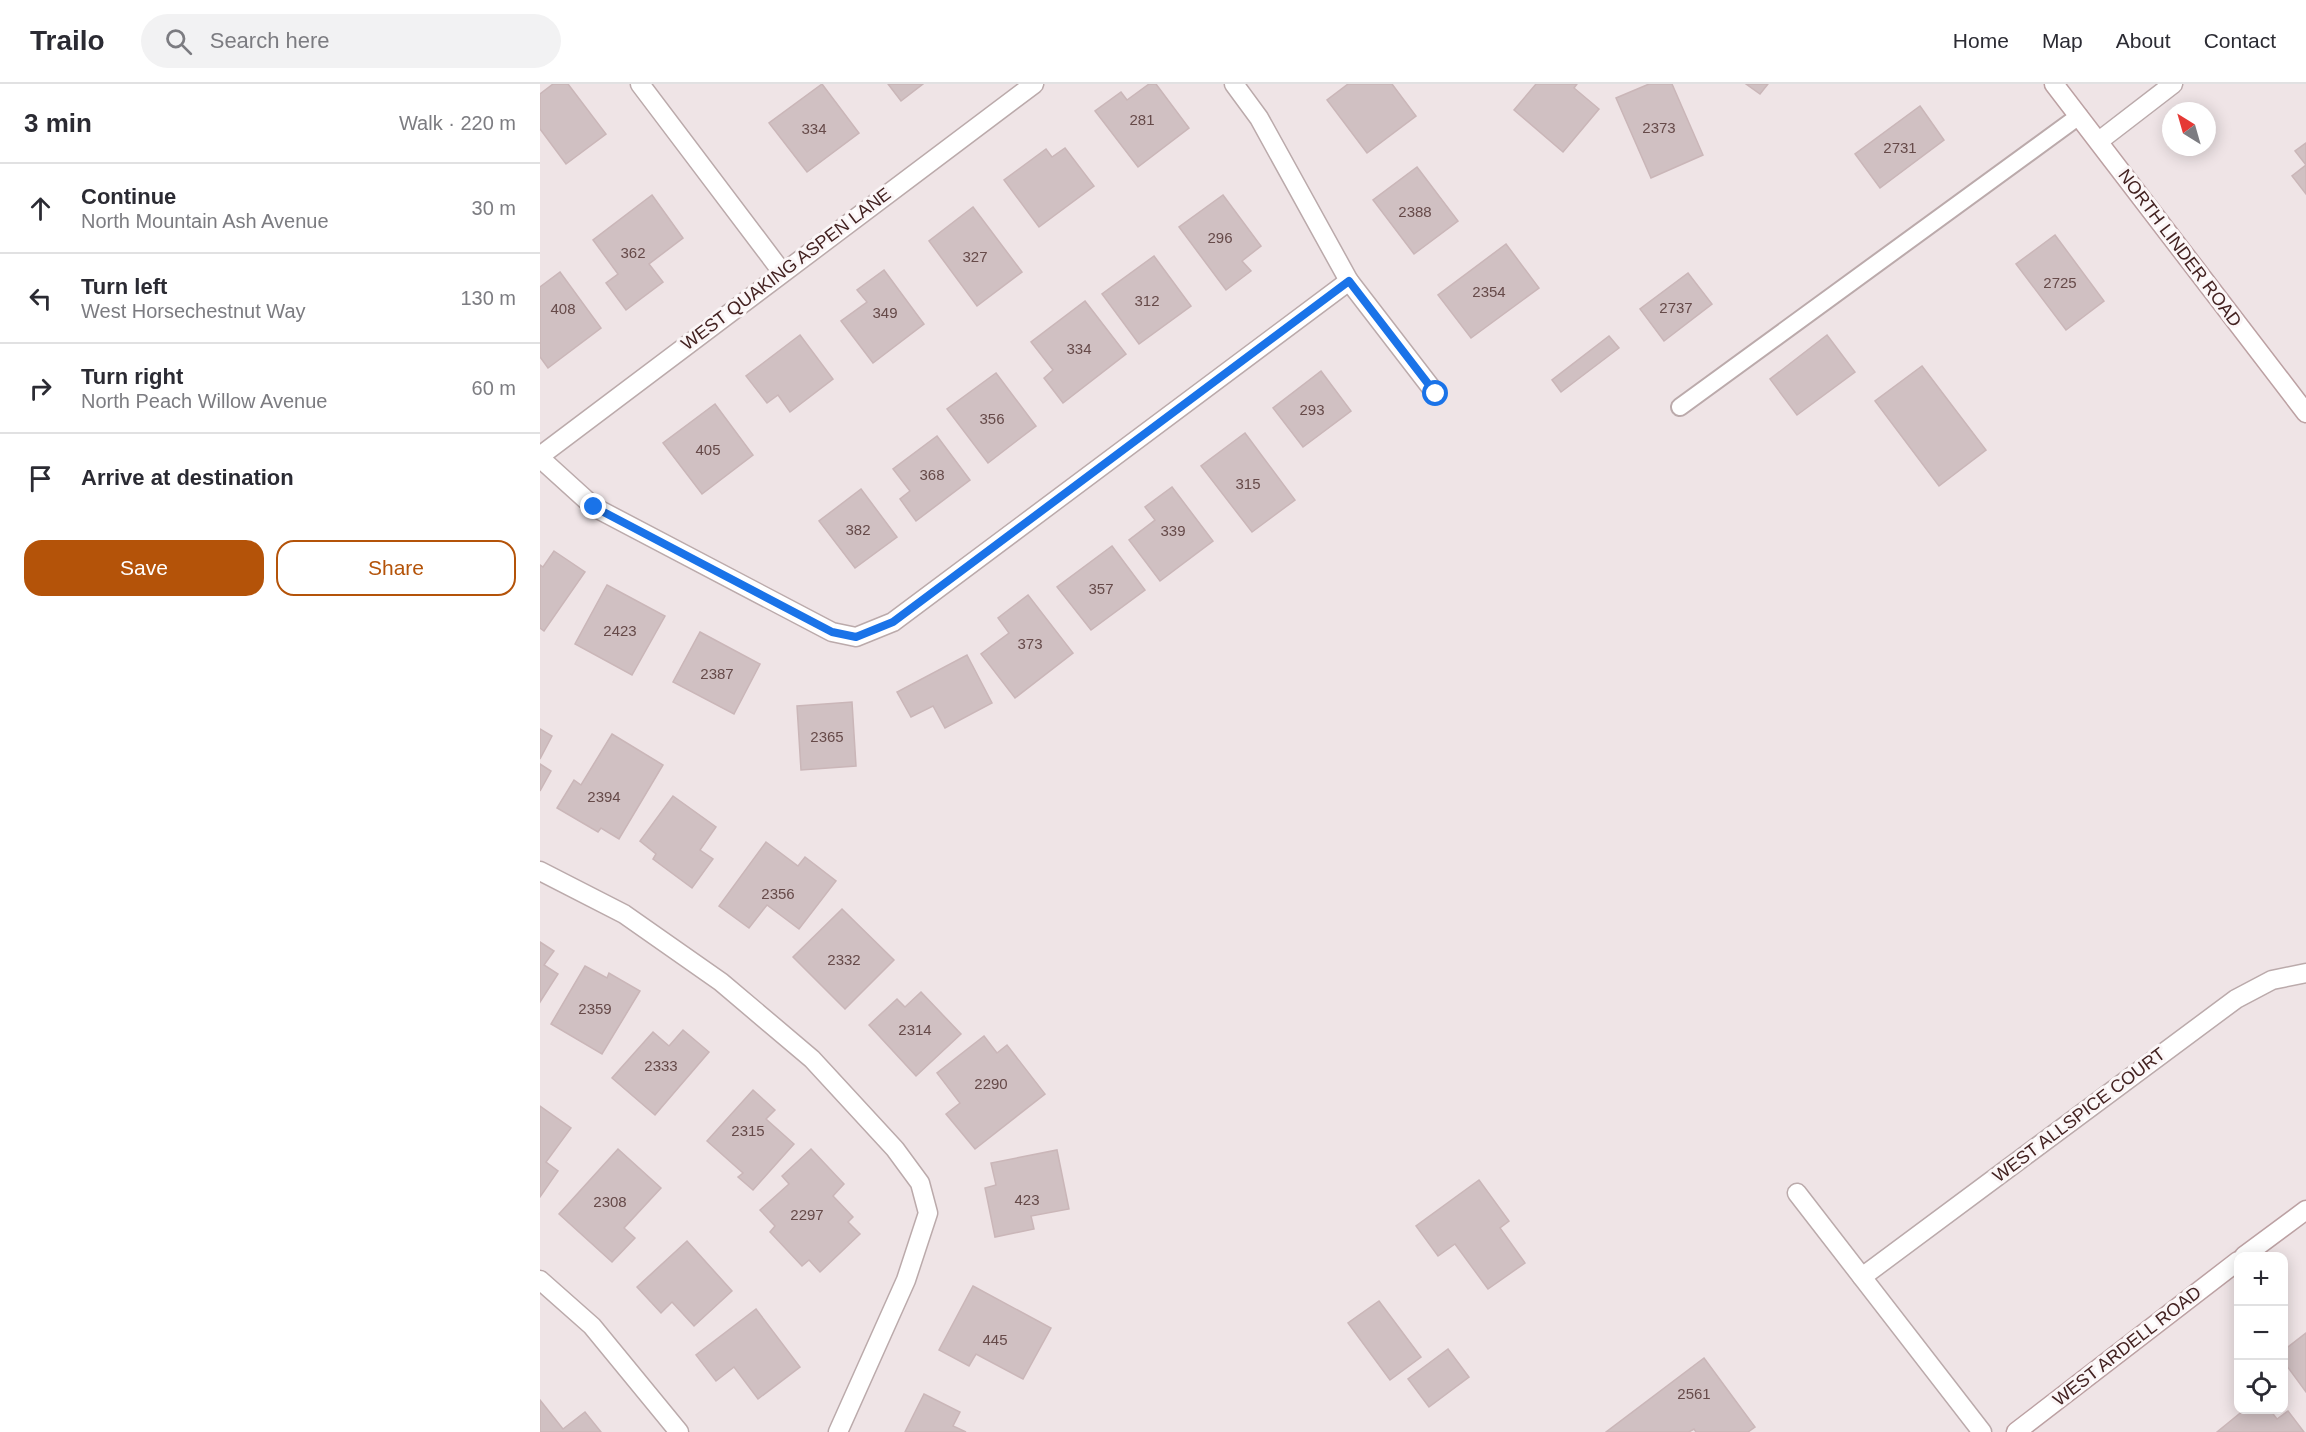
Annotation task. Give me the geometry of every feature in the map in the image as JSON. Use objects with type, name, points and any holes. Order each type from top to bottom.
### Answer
[{"type":"street","points":[[640,84],[782,272]]},
{"type":"street","name":"WEST QUAKING ASPEN LANE","points":[[540,457],[782,272],[1034,84]]},
{"type":"street","points":[[1234,84],[1259,118],[1349,281],[1436,394]]},
{"type":"street","name":"NORTH LINDER ROAD","points":[[2054,84],[2306,413]]},
{"type":"street","points":[[2099,141],[2173,84]]},
{"type":"street","points":[[540,457],[594,507],[832,632],[856,637],[893,622],[1349,281]]},
{"type":"street","points":[[540,872],[624,914],[721,982],[812,1059],[895,1149],[920,1183],[928,1213],[906,1280],[838,1432]]},
{"type":"street","name":"WEST ALLSPICE COURT","points":[[1862,1276],[2236,999],[2272,980],[2306,974]]},
{"type":"street","points":[[1797,1192],[1983,1432]]},
{"type":"street","points":[[2251,1252],[2306,1210]]},
{"type":"street","name":"WEST ARDELL ROAD","points":[[2016,1432],[2234,1264]]},
{"type":"street","points":[[540,1280],[592,1326],[679,1432]]},
{"type":"lane","points":[[1680,407],[2079,116]]},
{"type":"building","points":[[553,84],[568,84],[606,134],[566,164],[540,129],[540,94]]},
{"type":"building","points":[[822,84],[859,133],[807,172],[769,123]]},
{"type":"building","points":[[888,84],[923,84],[901,101]]},
{"type":"building","points":[[1149,84],[1156,84],[1189,128],[1138,167],[1095,111],[1121,92],[1127,100]]},
{"type":"building","points":[[1348,84],[1392,84],[1416,116],[1367,153],[1327,100]]},
{"type":"building","points":[[1536,84],[1577,84],[1574,88],[1599,109],[1563,152],[1514,110]]},
{"type":"building","points":[[1649,84],[1672,84],[1703,155],[1651,178],[1616,98]]},
{"type":"building","points":[[1746,84],[1768,84],[1760,94]]},
{"type":"building","points":[[1920,106],[1944,140],[1880,188],[1855,154]]},
{"type":"building","points":[[2306,143],[2306,165],[2295,151]]},
{"type":"building","points":[[1065,148],[1094,186],[1039,227],[1004,180],[1046,149],[1052,157]]},
{"type":"building","points":[[2306,165],[2306,194],[2292,176]]},
{"type":"building","points":[[1417,167],[1458,221],[1414,254],[1373,200]]},
{"type":"building","points":[[652,195],[683,238],[649,264],[663,282],[626,310],[606,283],[618,274],[593,240]]},
{"type":"building","points":[[1223,195],[1261,246],[1242,261],[1251,271],[1226,290],[1179,227]]},
{"type":"building","points":[[973,207],[1022,272],[977,306],[929,241]]},
{"type":"building","points":[[2055,235],[2104,301],[2066,330],[2016,264]]},
{"type":"building","points":[[1506,244],[1539,288],[1471,338],[1438,295]]},
{"type":"building","points":[[1154,256],[1191,306],[1139,344],[1102,294]]},
{"type":"building","points":[[884,270],[924,324],[873,363],[841,321],[867,302],[857,290]]},
{"type":"building","points":[[560,272],[601,328],[548,368],[540,357],[540,287]]},
{"type":"building","points":[[1688,273],[1712,304],[1664,341],[1640,309]]},
{"type":"building","points":[[1085,301],[1126,354],[1063,403],[1044,378],[1053,370],[1031,342]]},
{"type":"building","points":[[800,335],[833,379],[790,412],[778,395],[767,403],[746,376]]},
{"type":"building","points":[[1827,335],[1855,372],[1797,415],[1770,379]]},
{"type":"building","points":[[1609,336],[1619,348],[1561,392],[1552,380]]},
{"type":"building","points":[[1922,366],[1986,450],[1939,486],[1875,401]]},
{"type":"building","points":[[1321,371],[1351,411],[1303,447],[1273,408]]},
{"type":"building","points":[[996,373],[1036,426],[988,463],[947,409]]},
{"type":"building","points":[[715,404],[753,455],[702,494],[663,443]]},
{"type":"building","points":[[1245,433],[1295,500],[1252,532],[1201,466]]},
{"type":"building","points":[[937,436],[970,480],[916,521],[900,499],[910,491],[893,469]]},
{"type":"building","points":[[1172,487],[1213,541],[1160,581],[1129,540],[1155,520],[1145,507]]},
{"type":"building","points":[[861,489],[897,537],[855,568],[819,521]]},
{"type":"building","points":[[1112,546],[1145,590],[1091,630],[1057,587]]},
{"type":"building","points":[[554,551],[585,572],[544,631],[540,628],[540,565],[543,567]]},
{"type":"building","points":[[607,585],[665,616],[632,675],[575,644]]},
{"type":"building","points":[[1028,595],[1073,653],[1015,698],[981,654],[1009,633],[998,618]]},
{"type":"building","points":[[700,632],[760,664],[734,714],[673,682]]},
{"type":"building","points":[[967,655],[992,703],[945,728],[933,706],[911,717],[897,692]]},
{"type":"building","points":[[852,702],[856,766],[801,770],[797,706]]},
{"type":"building","points":[[540,729],[552,736],[540,759]]},
{"type":"building","points":[[612,734],[663,765],[619,839],[601,828],[598,832],[557,808],[574,780],[581,785]]},
{"type":"building","points":[[540,764],[551,771],[540,791]]},
{"type":"building","points":[[673,796],[716,827],[700,850],[713,859],[692,888],[653,859],[656,854],[640,841]]},
{"type":"building","points":[[766,842],[798,866],[805,857],[836,881],[799,929],[767,905],[749,928],[719,906]]},
{"type":"building","points":[[842,909],[894,960],[845,1009],[793,957]]},
{"type":"building","points":[[540,942],[554,951],[544,965],[558,974],[540,1002]]},
{"type":"building","points":[[585,966],[607,978],[609,973],[640,991],[602,1054],[551,1024]]},
{"type":"building","points":[[921,992],[961,1034],[916,1076],[869,1025],[897,999],[905,1007]]},
{"type":"building","points":[[683,1030],[709,1052],[655,1115],[612,1078],[653,1032],[669,1046]]},
{"type":"building","points":[[984,1036],[997,1053],[1007,1045],[1045,1094],[975,1149],[946,1114],[960,1103],[937,1073]]},
{"type":"building","points":[[753,1090],[775,1110],[766,1119],[794,1144],[753,1190],[738,1177],[743,1173],[707,1141]]},
{"type":"building","points":[[540,1106],[571,1128],[546,1162],[558,1171],[540,1197]]},
{"type":"building","points":[[618,1149],[661,1188],[624,1228],[635,1238],[612,1262],[559,1214]]},
{"type":"building","points":[[811,1149],[844,1184],[833,1196],[853,1217],[848,1222],[860,1234],[820,1272],[809,1260],[802,1266],[770,1232],[775,1226],[760,1210],[789,1184],[782,1176]]},
{"type":"building","points":[[1057,1150],[1069,1209],[1031,1216],[1034,1229],[995,1237],[985,1188],[996,1185],[991,1163]]},
{"type":"building","points":[[1479,1180],[1509,1221],[1500,1228],[1525,1263],[1488,1289],[1455,1244],[1438,1256],[1416,1226]]},
{"type":"building","points":[[687,1241],[732,1291],[694,1326],[672,1302],[661,1313],[637,1287]]},
{"type":"building","points":[[973,1286],[1051,1328],[1023,1379],[976,1354],[969,1366],[939,1350]]},
{"type":"building","points":[[1379,1301],[1421,1357],[1390,1380],[1348,1323]]},
{"type":"building","points":[[756,1309],[800,1367],[758,1399],[734,1367],[716,1381],[696,1355]]},
{"type":"building","points":[[2306,1333],[2306,1392],[2288,1367],[2288,1347]]},
{"type":"building","points":[[1448,1349],[1469,1377],[1429,1407],[1408,1379]]},
{"type":"building","points":[[1704,1358],[1755,1427],[1748,1432],[1696,1432],[1694,1429],[1689,1432],[1606,1432]]},
{"type":"building","points":[[924,1394],[960,1412],[953,1426],[966,1432],[905,1432]]},
{"type":"building","points":[[540,1400],[563,1429],[585,1412],[601,1432],[540,1432]]},
{"type":"building","points":[[2288,1411],[2304,1432],[2217,1432],[2239,1414],[2273,1414],[2277,1419],[2288,1414]]},
{"type":"route","points":[[594,507],[832,632],[856,637],[893,622],[1349,281],[1436,394]]}]
